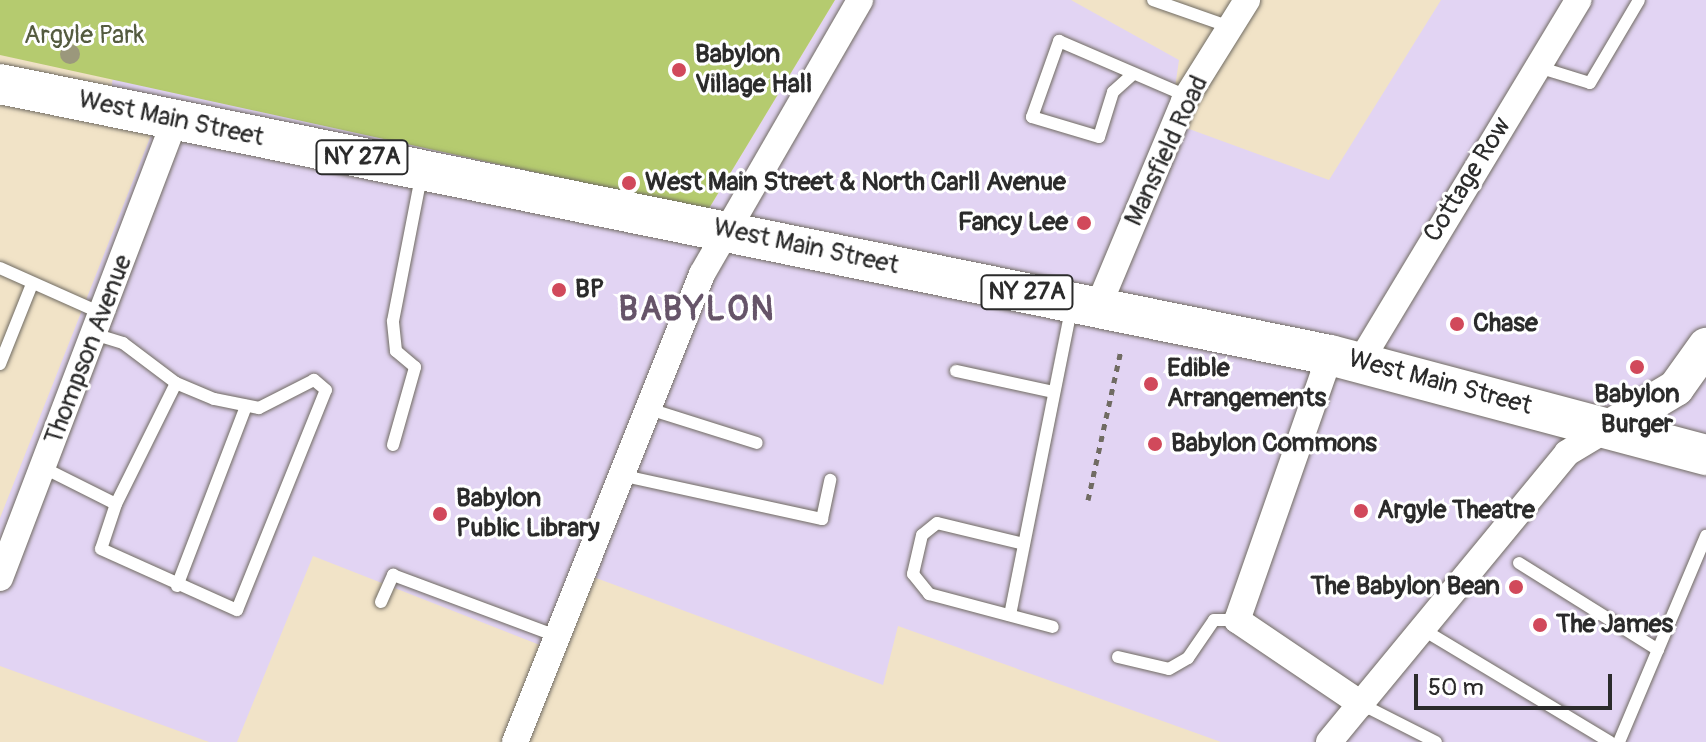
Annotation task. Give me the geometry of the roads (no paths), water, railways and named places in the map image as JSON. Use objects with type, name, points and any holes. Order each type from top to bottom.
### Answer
[{"type":"main road","name":"West Main Street","points":[[0,84],[1345,359],[1609,428]]},
{"type":"main road","points":[[1609,428],[1676,388],[1706,346]]},
{"type":"main road","name":"NY 27A","points":[[1609,428],[1706,455]]},
{"type":"street","points":[[515,742],[643,407],[724,230],[860,0]]},
{"type":"street","name":"Mansfield Road","points":[[1085,304],[1187,96],[1247,0]]},
{"type":"street","name":"Cottage Row","points":[[1237,620],[1345,359],[1538,67],[1578,0]]},
{"type":"street","name":"Thompson Avenue","points":[[0,578],[100,325],[175,120]]},
{"type":"street","points":[[1329,742],[1567,453],[1609,428]]},
{"type":"street","points":[[1237,620],[1361,704]]},
{"type":"lane","points":[[1153,0],[1230,27]]},
{"type":"lane","points":[[1538,67],[1590,83],[1639,0]]},
{"type":"lane","points":[[1133,74],[1113,92],[1099,137],[1032,117],[1059,41],[1187,96]]},
{"type":"lane","points":[[393,445],[415,367],[396,351],[393,321],[423,170]]},
{"type":"lane","points":[[0,268],[32,284],[151,358],[176,383],[259,408],[314,380],[326,390],[237,610],[177,586],[101,549],[116,504],[176,383]]},
{"type":"lane","points":[[0,364],[32,284]]},
{"type":"lane","points":[[1010,615],[1053,392],[1085,304]]},
{"type":"lane","points":[[956,371],[1053,392]]},
{"type":"lane","points":[[177,586],[246,406]]},
{"type":"lane","points":[[643,407],[757,443]]},
{"type":"lane","points":[[44,468],[116,504]]},
{"type":"lane","points":[[617,474],[822,519],[830,480]]},
{"type":"lane","points":[[1024,544],[937,523],[922,535],[913,574],[929,594],[1053,627]]},
{"type":"lane","points":[[1619,742],[1706,536]]},
{"type":"lane","points":[[1519,563],[1658,650]]},
{"type":"lane","points":[[381,602],[393,575],[556,636]]},
{"type":"lane","points":[[1118,657],[1169,669],[1188,658],[1214,620],[1237,620]]},
{"type":"lane","points":[[1422,629],[1610,742]]},
{"type":"lane","points":[[1361,704],[1436,742]]},
{"type":"place","name":"Babylon Village Hall","points":[[679,70]]},
{"type":"place","name":"West Main Street & North Carll Avenue","points":[[629,183]]},
{"type":"place","name":"Fancy Lee","points":[[1084,223]]},
{"type":"place","name":"BP","points":[[559,290]]},
{"type":"place","name":"Chase","points":[[1457,324]]},
{"type":"place","name":"Babylon Burger","points":[[1637,367]]},
{"type":"place","name":"Edible Arrangements","points":[[1151,384]]},
{"type":"place","name":"Babylon Commons","points":[[1155,444]]},
{"type":"place","name":"Argyle Theatre","points":[[1361,511]]},
{"type":"place","name":"Babylon Public Library","points":[[440,514]]},
{"type":"place","name":"The Babylon Bean","points":[[1516,587]]},
{"type":"place","name":"The James","points":[[1540,625]]},
{"type":"district","name":"BABYLON","points":[[697,310]]},
{"type":"park label","name":"Argyle Park","points":[[84,36]]}]
